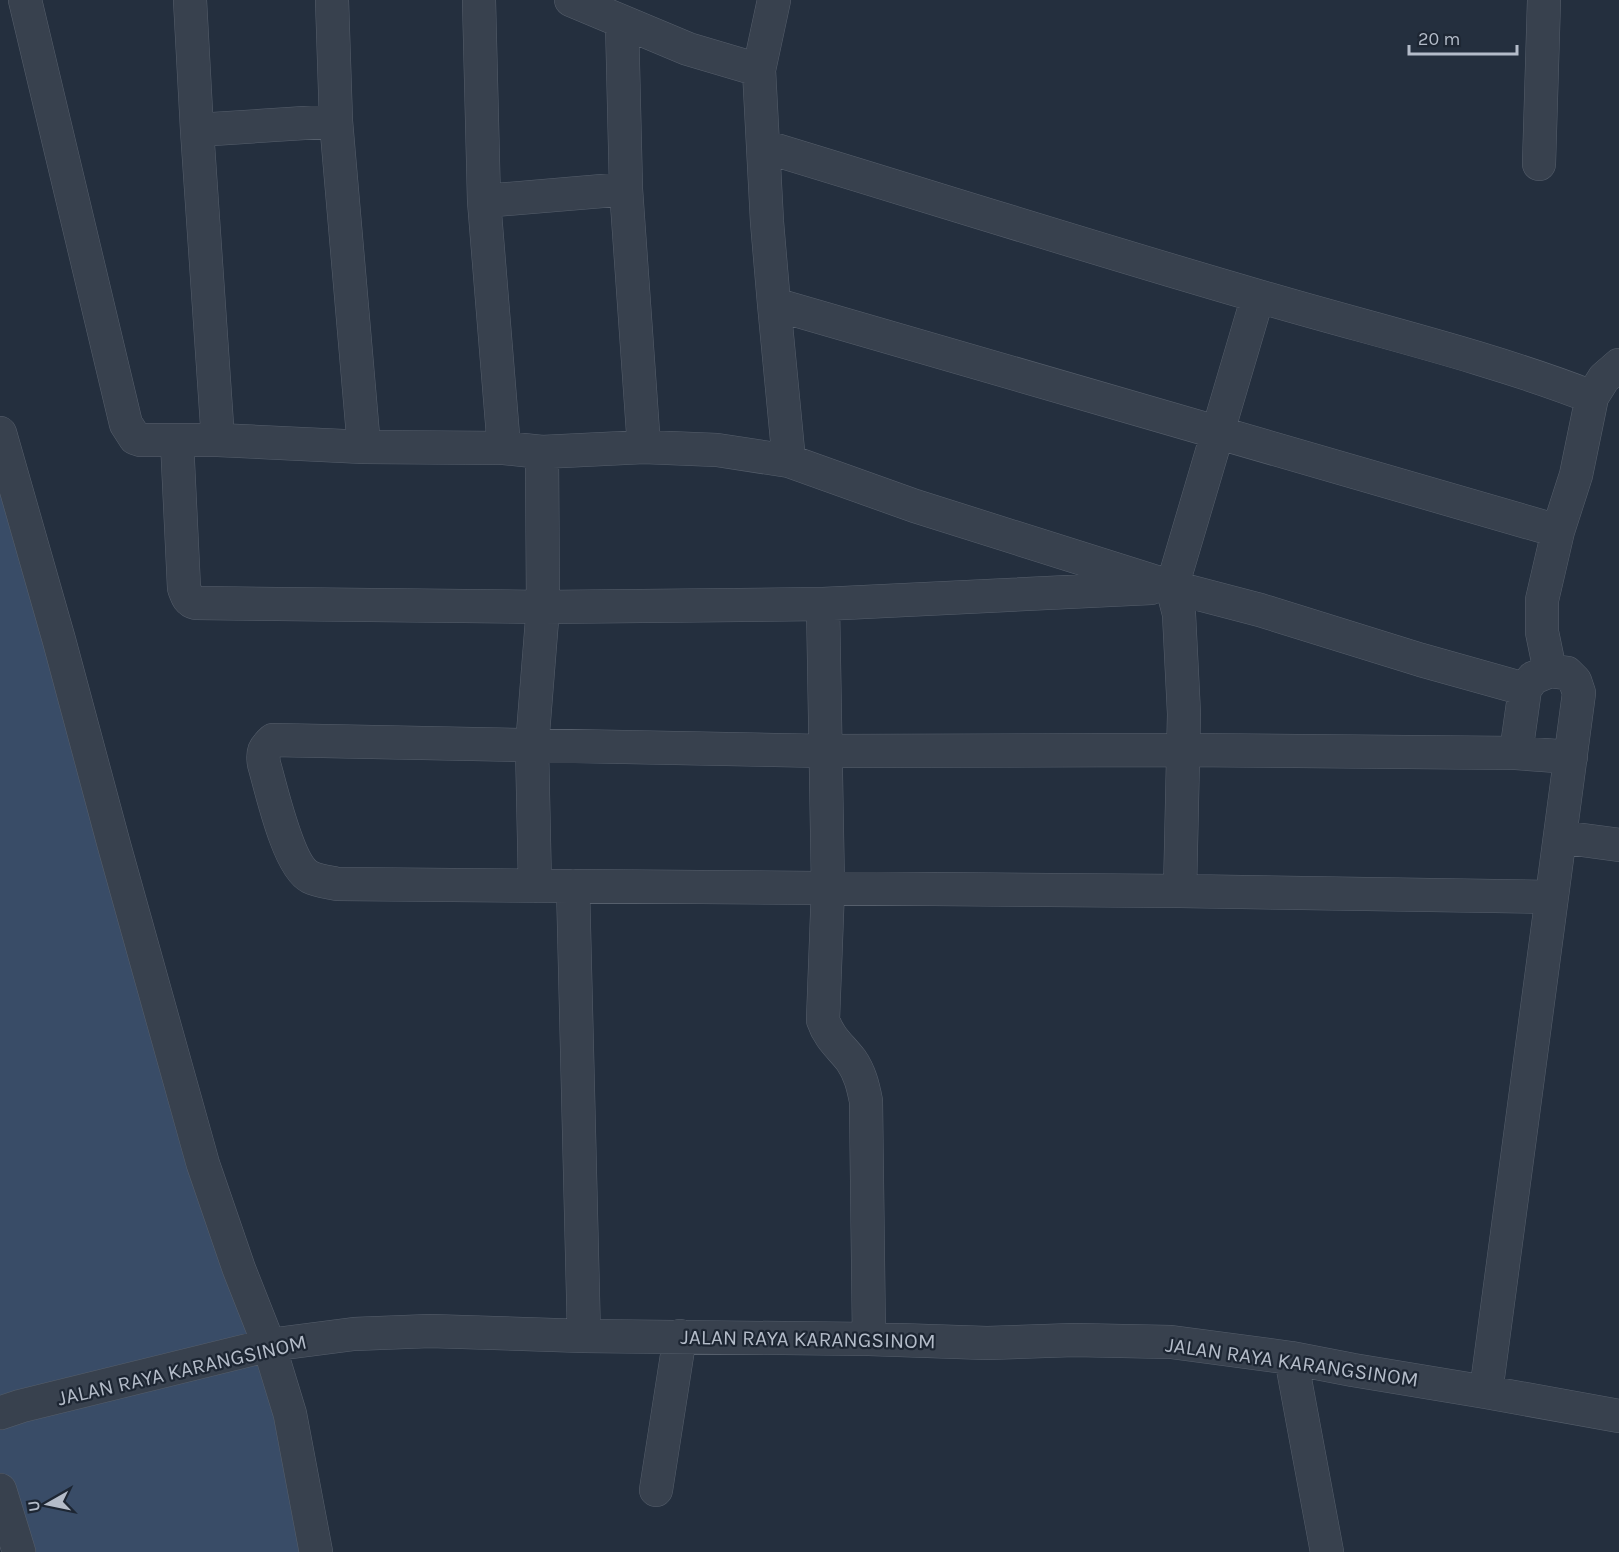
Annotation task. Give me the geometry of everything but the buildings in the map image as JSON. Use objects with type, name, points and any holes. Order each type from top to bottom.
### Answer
[{"type":"street","points":[[25,0],[126,424],[135,438],[364,447],[504,448],[542,452],[644,447],[717,450],[789,461],[915,506],[1172,587],[1260,610],[1421,660],[1538,680],[1567,674],[1575,681],[1579,693],[1571,757],[1485,1392]]},
{"type":"street","points":[[190,0],[218,440]]},
{"type":"street","points":[[332,0],[336,121],[364,447]]},
{"type":"street","points":[[479,0],[484,201],[504,448]]},
{"type":"street","points":[[571,0],[688,49],[759,70]]},
{"type":"street","points":[[774,0],[759,70],[774,304],[789,461]]},
{"type":"street","points":[[1539,164],[1544,0]]},
{"type":"street","points":[[622,22],[626,189],[644,447]]},
{"type":"street","points":[[197,130],[336,121]]},
{"type":"street","points":[[763,146],[1258,297],[1505,366],[1556,382],[1592,397]]},
{"type":"street","points":[[484,201],[626,189]]},
{"type":"street","points":[[1180,891],[1184,714],[1179,614],[1172,587],[1258,297]]},
{"type":"street","points":[[774,304],[1558,531]]},
{"type":"street","points":[[1516,753],[1538,680],[1542,600],[1558,531],[1576,475],[1592,397],[1604,378],[1619,364]]},
{"type":"street","points":[[0,433],[203,1164],[239,1269],[258,1348],[290,1414],[316,1552]]},
{"type":"street","points":[[177,441],[184,588],[191,602],[543,607],[823,604],[1172,587]]},
{"type":"street","points":[[535,886],[532,746],[543,607],[542,452]]},
{"type":"street","points":[[823,604],[828,888],[823,1020],[827,1032],[851,1061],[862,1082],[866,1101],[869,1339]]},
{"type":"street","points":[[1551,897],[1180,891],[337,884],[308,876],[290,851],[262,753],[273,740],[825,751],[1183,750],[1516,753],[1571,757]]},
{"type":"street","points":[[1560,837],[1619,845]]},
{"type":"street","points":[[573,886],[584,1336]]},
{"type":"street","name":"JALAN RAYA KARANGSINOM","points":[[10,1410],[258,1348],[354,1334],[430,1331],[584,1336],[987,1342],[1074,1340],[1171,1342],[1291,1358],[1619,1416]]},
{"type":"street","points":[[656,1490],[680,1336]]},
{"type":"street","points":[[1291,1358],[1327,1552]]},
{"type":"street","points":[[0,1490],[19,1552]]},
{"type":"water","points":[[0,433],[316,1552],[19,1552],[0,1490]]}]
